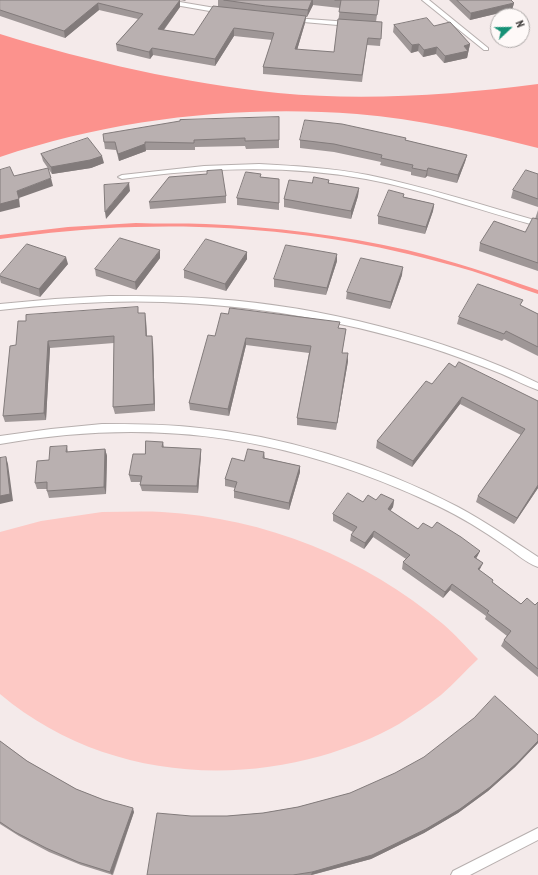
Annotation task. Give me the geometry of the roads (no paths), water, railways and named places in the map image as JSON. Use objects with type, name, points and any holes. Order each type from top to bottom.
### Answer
[{"type":"lane","points":[[158,0],[227,12]]},
{"type":"lane","points":[[198,8],[204,0]]},
{"type":"lane","points":[[425,0],[486,49]]},
{"type":"lane","points":[[288,19],[354,25]]},
{"type":"lane","points":[[122,178],[166,170],[210,166],[298,168],[342,173],[385,181],[538,224]]},
{"type":"lane","points":[[0,307],[104,298],[176,298],[247,304],[318,315],[388,331],[459,354],[538,387]]},
{"type":"lane","points":[[0,440],[43,433],[102,428],[160,428],[218,433],[275,443],[332,458],[402,485],[444,504],[499,536],[538,563]]},
{"type":"lane","points":[[457,875],[538,834]]},
{"type":"waterway","points":[[0,237],[68,229],[136,225],[205,225],[273,230],[341,239],[408,252],[473,270],[538,292]]}]
